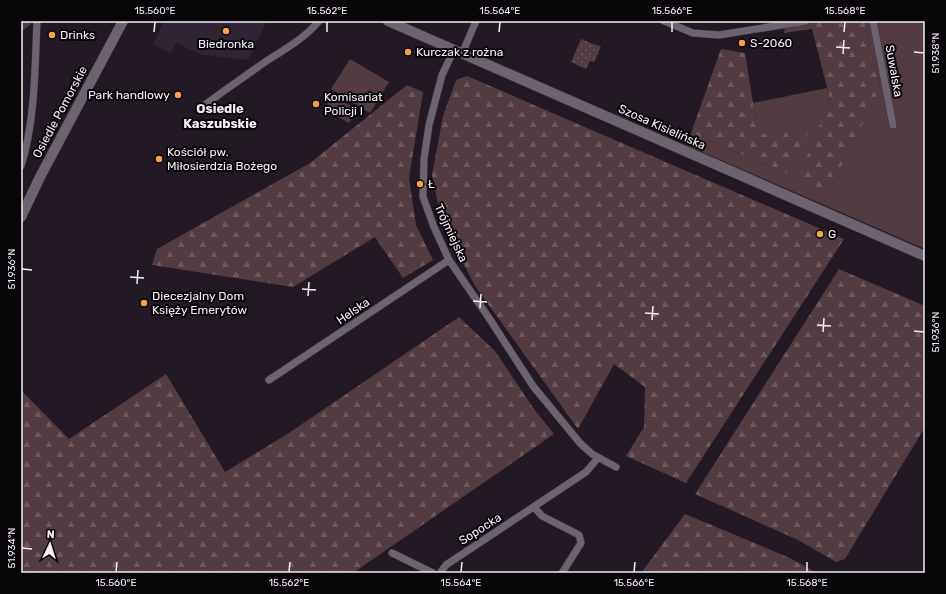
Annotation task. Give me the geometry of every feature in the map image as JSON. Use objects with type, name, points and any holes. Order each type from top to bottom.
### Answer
[{"type":"street","name":"Osiedle Pomorskie","points":[[21,166],[25,154],[24,134],[34,88],[37,21]]},
{"type":"street","name":"Osiedle Pomorskie","points":[[21,217],[40,177],[123,21]]},
{"type":"street","points":[[202,106],[296,43],[319,21]]},
{"type":"street","name":"Szosa Kisielińska","points":[[388,21],[925,256]]},
{"type":"street","name":"Trójmiejska","points":[[476,21],[458,52],[442,75],[429,125],[424,159],[423,196],[434,227],[449,260],[533,386],[580,444],[598,458],[616,468]]},
{"type":"street","points":[[664,21],[693,33],[719,35],[806,21]]},
{"type":"street","name":"Suwalska","points":[[874,21],[893,125]]},
{"type":"street","name":"Helska","points":[[269,380],[449,260]]},
{"type":"street","name":"Sopocka","points":[[440,573],[446,565],[586,472],[598,458]]},
{"type":"street","points":[[534,507],[542,516],[579,535],[581,543],[562,573]]},
{"type":"street","points":[[392,553],[433,573]]},
{"type":"shaded area","points":[[164,21],[267,21],[248,60],[202,55],[176,43],[171,53],[153,45]]},
{"type":"green space","points":[[21,21],[32,21],[31,24],[21,32]]},
{"type":"green space","points":[[786,21],[864,21],[880,89],[828,193],[798,179],[830,99],[812,29],[784,33]]},
{"type":"green space","points":[[864,21],[925,21],[925,249],[686,145],[691,133],[790,175],[758,134],[753,103],[827,88],[830,99],[818,132],[880,89]]},
{"type":"green space","points":[[581,39],[601,47],[594,62],[590,61],[586,69],[571,62]]},
{"type":"green space","points":[[721,49],[745,53],[758,134],[808,132],[790,175],[691,133]]},
{"type":"green space","points":[[350,59],[389,82],[370,113],[331,89]]},
{"type":"green space","points":[[467,76],[844,239],[686,483],[626,456],[644,427],[645,387],[614,364],[578,429],[475,286],[442,222],[432,175],[443,116],[456,80]]},
{"type":"green space","points":[[407,85],[423,92],[409,178],[416,225],[433,260],[403,278],[375,237],[293,287],[152,265],[157,249],[310,163]]},
{"type":"green space","points":[[333,95],[357,110],[349,123],[324,109]]},
{"type":"green space","points":[[839,269],[925,306],[925,427],[845,559],[836,562],[798,540],[695,494]]},
{"type":"green space","points":[[459,317],[495,351],[534,409],[554,434],[353,573],[21,573],[21,390],[69,439],[166,374],[225,472],[289,433]]},
{"type":"green space","points":[[685,514],[790,558],[817,573],[641,573]]},
{"type":"place","name":"Biedronka","points":[[226,31]]},
{"type":"place","name":"Drinks","points":[[52,35]]},
{"type":"place","name":"S-2060","points":[[742,43]]},
{"type":"place","name":"Kurczak z rożna","points":[[408,52]]},
{"type":"place","name":"Park handlowy","points":[[178,95]]},
{"type":"place","name":"Komisariat Policji I","points":[[316,104]]},
{"type":"place","name":"Kościół pw. Miłosierdzia Bożego","points":[[159,159]]},
{"type":"place","name":"Ł","points":[[420,184]]},
{"type":"place","name":"G","points":[[820,234]]},
{"type":"place","name":"Diecezjalny Dom Księży Emerytów","points":[[144,303]]},
{"type":"district","name":"Osiedle Kaszubskie","points":[[220,116]]}]
